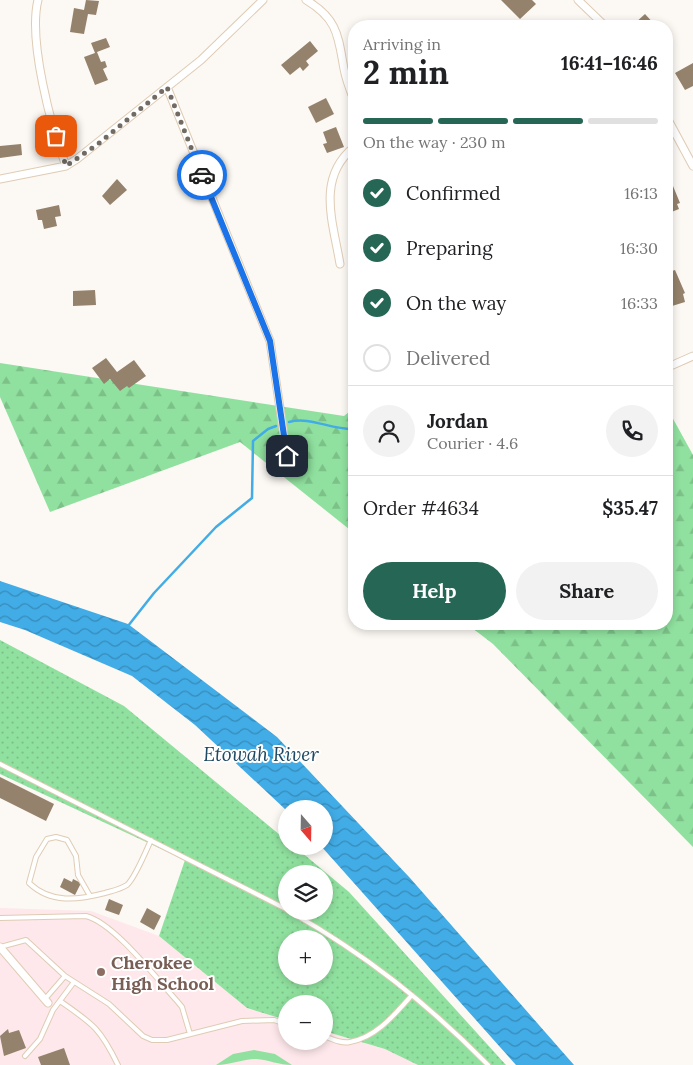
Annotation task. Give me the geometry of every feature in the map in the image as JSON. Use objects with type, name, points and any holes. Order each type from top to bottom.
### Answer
[{"type":"street","points":[[38,0],[37,43],[46,97],[66,166]]},
{"type":"street","points":[[0,179],[66,166],[98,144],[201,60],[263,0]]},
{"type":"street","points":[[306,0],[330,19],[336,29],[340,40],[348,84]]},
{"type":"street","points":[[578,0],[598,20]]},
{"type":"street","points":[[167,87],[270,341],[287,456]]},
{"type":"street","points":[[673,129],[693,166]]},
{"type":"street","points":[[340,264],[330,207],[330,185],[342,158],[348,152]]},
{"type":"street","points":[[673,365],[693,356]]},
{"type":"street","points":[[0,947],[47,1001]]},
{"type":"lane","points":[[0,764],[278,905]]},
{"type":"lane","points":[[90,896],[78,875],[76,856],[67,840],[56,837],[47,840],[36,857],[29,883],[37,890],[57,899],[70,900],[90,896],[128,884],[151,840]]},
{"type":"lane","points":[[0,918],[86,916],[94,918],[119,937],[182,1007],[190,1034]]},
{"type":"lane","points":[[306,920],[341,940],[383,970],[460,1036],[488,1065]]},
{"type":"lane","points":[[0,947],[26,940],[65,976],[109,1004],[143,1036],[152,1040],[166,1040],[242,1021],[278,1021]]},
{"type":"lane","points":[[47,1001],[65,976]]},
{"type":"lane","points":[[25,1056],[40,1039],[53,1010],[74,982]]},
{"type":"lane","points":[[333,1039],[350,1042],[368,1035],[388,1022],[412,995]]},
{"type":"lane","points":[[60,1001],[95,1025],[107,1041],[118,1065]]},
{"type":"shaded area","name":"Cherokee High School","points":[[0,908],[91,911],[159,936],[247,1008],[278,1018],[278,1050],[333,1050],[333,1034],[385,1049],[474,1065],[0,1065]]},
{"type":"green space","points":[[0,363],[344,416],[348,413],[348,528],[240,442],[50,512],[0,397]]},
{"type":"green space","points":[[673,419],[693,455],[693,847],[493,644],[475,630],[673,630]]},
{"type":"green space","points":[[0,640],[124,706],[278,833],[278,855],[305,855],[317,865],[278,865],[278,920],[333,920],[333,879],[349,892],[506,1065],[418,1065],[385,1049],[333,1034],[333,995],[278,995],[278,1018],[247,1008],[159,936],[185,860],[0,774]]},
{"type":"green space","points":[[254,1050],[275,1054],[292,1065],[256,1059],[216,1065],[233,1054]]},
{"type":"water","name":"Etowah River","points":[[0,581],[128,624],[277,737],[410,878],[574,1065],[516,1065],[329,855],[333,855],[333,800],[278,800],[278,803],[195,725],[132,676],[25,630],[0,622]]},
{"type":"building","points":[[86,0],[99,1],[96,15],[88,14],[84,34],[70,32],[74,8],[84,10]]},
{"type":"building","points":[[501,0],[532,0],[536,4],[520,19]]},
{"type":"building","points":[[645,14],[650,20],[638,20]]},
{"type":"building","points":[[106,38],[110,47],[97,52],[101,62],[105,61],[107,67],[103,69],[108,80],[95,85],[84,57],[95,53],[91,43]]},
{"type":"building","points":[[310,41],[318,51],[306,61],[309,65],[303,71],[300,67],[290,75],[281,65]]},
{"type":"building","points":[[693,63],[693,86],[685,90],[675,73]]},
{"type":"building","points":[[326,98],[334,114],[316,123],[308,107]]},
{"type":"building","points":[[336,127],[344,147],[327,153],[323,144],[327,143],[323,132]]},
{"type":"building","points":[[21,144],[22,155],[0,158],[0,146]]},
{"type":"building","points":[[117,179],[127,190],[110,205],[102,196]]},
{"type":"building","points":[[673,186],[680,203],[677,204],[679,209],[673,211]]},
{"type":"building","points":[[59,205],[61,216],[55,217],[57,226],[44,229],[42,220],[38,220],[36,210]]},
{"type":"building","points":[[675,270],[685,293],[683,294],[685,302],[673,306],[673,271]]},
{"type":"building","points":[[95,290],[96,305],[73,306],[73,291]]},
{"type":"building","points":[[106,358],[117,372],[134,360],[146,376],[129,388],[127,386],[120,391],[110,379],[104,384],[92,368]]},
{"type":"building","points":[[0,777],[54,804],[46,821],[0,798]]},
{"type":"building","points":[[64,878],[72,882],[73,879],[81,883],[75,895],[60,887]]},
{"type":"building","points":[[109,899],[123,905],[119,915],[105,910]]},
{"type":"building","points":[[147,908],[161,916],[154,930],[140,922]]},
{"type":"building","points":[[8,1029],[9,1033],[19,1030],[26,1048],[4,1056],[0,1036]]},
{"type":"building","points":[[64,1048],[70,1065],[41,1065],[38,1057]]},
{"type":"waterway","points":[[289,422],[305,421],[348,429]]},
{"type":"waterway","points":[[128,626],[154,593],[216,527],[252,498],[253,441],[268,429],[276,426]]},
{"type":"way so far","points":[[56,136],[66,166],[98,144],[134,112],[167,87],[202,175]]},
{"type":"place","name":"Cherokee High School","points":[[101,972]]},
{"type":"route","points":[[202,175],[270,341],[287,456]]}]
